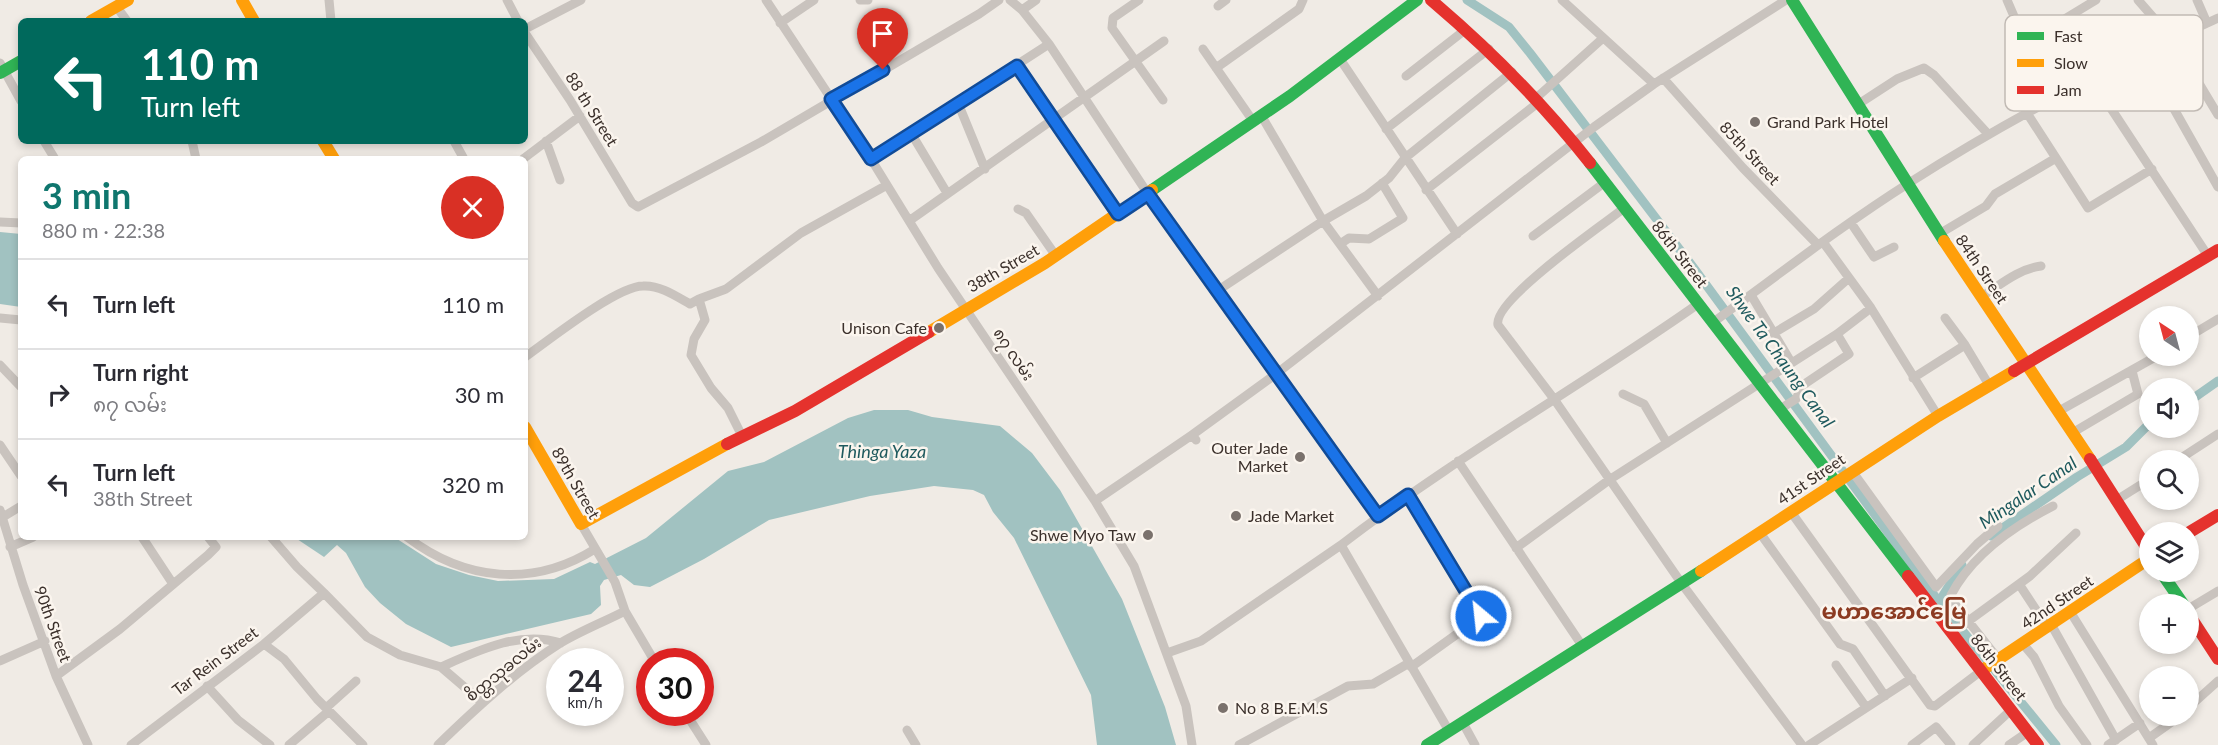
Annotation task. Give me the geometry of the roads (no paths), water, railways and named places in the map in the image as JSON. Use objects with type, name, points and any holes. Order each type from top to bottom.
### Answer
[{"type":"main road","points":[[96,18],[128,0]]},
{"type":"main road","points":[[242,0],[252,18]]},
{"type":"main road","name":"38th Street","points":[[580,524],[742,436],[795,411],[1056,256],[1257,118],[1417,0]]},
{"type":"main road","name":"86th Street","points":[[1431,0],[1489,49],[1574,142],[1623,210],[1698,304],[1716,320],[1783,406],[1837,481],[1954,631],[1991,665],[2011,710],[2038,745]]},
{"type":"main road","name":"84th Street","points":[[1792,0],[1939,234],[2059,411],[2139,537]]},
{"type":"main road","points":[[2,69],[18,62]]},
{"type":"main road","name":"41st Street","points":[[1427,745],[1682,585],[1938,416],[2213,253]]},
{"type":"main road","name":"89th Street","points":[[528,431],[580,524]]},
{"type":"main road","points":[[2199,526],[2218,515]]},
{"type":"main road","name":"42nd Street","points":[[1991,665],[2139,566]]},
{"type":"main road","points":[[2199,629],[2218,659]]},
{"type":"street","points":[[330,0],[331,18]]},
{"type":"street","points":[[507,0],[516,18]]},
{"type":"street","points":[[528,29],[581,0]]},
{"type":"street","name":"၈၇ လမ်း","points":[[766,0],[966,309],[1095,501],[1134,566],[1186,706],[1192,745]]},
{"type":"street","points":[[780,23],[814,0]]},
{"type":"street","points":[[860,0],[868,0]]},
{"type":"street","points":[[831,99],[972,19],[999,0]]},
{"type":"street","points":[[1010,0],[1022,10],[1049,44],[1148,194],[1378,516]]},
{"type":"street","points":[[1022,10],[1036,0]]},
{"type":"street","points":[[1139,0],[1117,15],[1112,22],[1112,28],[1163,100]]},
{"type":"street","points":[[1216,68],[1299,9],[1303,0]]},
{"type":"street","points":[[1562,0],[1602,39],[1654,84]]},
{"type":"street","points":[[1095,501],[1194,437],[1594,127],[1663,78],[1786,0]]},
{"type":"street","points":[[2007,0],[2013,15]]},
{"type":"street","points":[[2071,15],[2096,0]]},
{"type":"street","points":[[2138,0],[2151,15]]},
{"type":"street","points":[[2197,0],[2207,22]]},
{"type":"street","points":[[116,6],[125,18]]},
{"type":"street","points":[[2203,24],[2218,18]]},
{"type":"street","points":[[1406,76],[1465,30]]},
{"type":"street","name":"88 th Street","points":[[528,36],[632,202],[638,207],[645,206],[831,99]]},
{"type":"street","points":[[1426,190],[1537,100],[1602,39]]},
{"type":"street","points":[[909,221],[1164,41]]},
{"type":"street","points":[[871,159],[1049,44]]},
{"type":"street","points":[[1203,49],[1257,118],[1323,221],[1378,296]]},
{"type":"street","points":[[1386,129],[1489,49]]},
{"type":"street","points":[[1340,59],[1457,234]]},
{"type":"street","points":[[1017,66],[1118,214]]},
{"type":"street","points":[[1857,105],[1897,79],[1924,68],[1934,75],[1988,134]]},
{"type":"street","points":[[2,69],[18,96]]},
{"type":"street","points":[[1217,291],[1323,221],[1341,213],[1382,183],[1406,158],[1512,72]]},
{"type":"street","name":"85th Street","points":[[1663,78],[1743,168],[1820,243],[1849,278],[1938,416]]},
{"type":"street","points":[[2203,90],[2218,115]]},
{"type":"street","points":[[958,103],[985,169]]},
{"type":"street","points":[[2113,111],[2213,253]]},
{"type":"street","points":[[2175,111],[2218,187]]},
{"type":"street","points":[[1716,320],[1820,243],[1907,184],[2027,112],[2088,208],[2152,169]]},
{"type":"street","points":[[527,156],[580,116]]},
{"type":"street","points":[[911,133],[947,193]]},
{"type":"street","points":[[546,141],[560,180]]},
{"type":"street","points":[[1939,234],[1986,206],[1995,194],[2056,158]]},
{"type":"street","points":[[1340,244],[1349,238],[1369,239],[1403,218],[1382,183]]},
{"type":"street","points":[[1533,236],[1604,183]]},
{"type":"street","points":[[528,355],[606,302],[634,288],[652,287],[690,304],[726,289],[801,233],[887,185]]},
{"type":"street","points":[[1018,209],[1026,213],[1056,256]]},
{"type":"street","points":[[1623,210],[1535,277],[1515,296],[1497,320],[1682,585],[1802,745]]},
{"type":"street","points":[[0,222],[18,223]]},
{"type":"street","points":[[1851,223],[1874,257],[1894,247]]},
{"type":"street","points":[[1981,297],[2015,274],[2040,266]]},
{"type":"street","points":[[1774,333],[1814,309],[1849,278]]},
{"type":"street","points":[[1751,295],[1791,362]]},
{"type":"street","points":[[699,299],[705,320],[693,339],[691,355],[711,388],[728,408],[742,436]]},
{"type":"street","points":[[1167,652],[1201,641],[1458,461],[1628,354],[1698,304]]},
{"type":"street","points":[[1516,548],[1609,480],[1837,334],[1870,308]]},
{"type":"street","points":[[0,318],[18,320]]},
{"type":"street","points":[[1945,318],[1965,345],[1989,385]]},
{"type":"street","points":[[2199,330],[2218,319]]},
{"type":"street","points":[[1783,406],[1796,399],[1803,385],[1849,354],[1837,334]]},
{"type":"street","points":[[1913,378],[1965,345]]},
{"type":"street","points":[[0,365],[18,384]]},
{"type":"street","points":[[2059,411],[2140,366]]},
{"type":"street","points":[[2072,433],[2138,394],[2132,371]]},
{"type":"street","points":[[1623,394],[1644,404],[1667,443]]},
{"type":"street","points":[[2193,450],[2218,434]]},
{"type":"street","points":[[0,445],[18,472]]},
{"type":"street","points":[[1458,461],[1583,647]]},
{"type":"street","points":[[1851,472],[1936,587],[1998,526]]},
{"type":"street","points":[[2115,501],[2139,486]]},
{"type":"street","points":[[1239,745],[1348,686],[1373,684],[1410,665],[1479,618],[1481,613],[1408,495]]},
{"type":"street","points":[[1791,512],[1930,705],[1935,706],[1991,665],[1952,598],[1964,574],[2002,538],[2053,506]]},
{"type":"street","points":[[1,513],[18,507]]},
{"type":"street","name":"90th Street","points":[[1,513],[10,547],[56,676],[88,745]]},
{"type":"street","name":"89th Street","points":[[580,524],[615,582],[625,611],[647,648]]},
{"type":"street","points":[[1760,533],[1840,644],[1853,649],[1885,696]]},
{"type":"street","points":[[1954,631],[2019,584],[2076,533]]},
{"type":"street","points":[[10,547],[26,540]]},
{"type":"street","points":[[144,540],[173,584]]},
{"type":"street","points":[[56,676],[120,630],[216,547],[210,540]]},
{"type":"street","points":[[275,540],[360,632],[380,646],[400,655],[441,667],[483,703]]},
{"type":"street","points":[[411,540],[421,548],[460,566],[504,575],[560,568],[597,553]]},
{"type":"street","points":[[1341,544],[1449,731]]},
{"type":"street","points":[[2019,584],[2050,627],[2112,742],[2139,724]]},
{"type":"street","points":[[2199,604],[2218,591]]},
{"type":"street","name":"Tar Rein Street","points":[[131,745],[264,644],[324,593]]},
{"type":"street","name":"စိတ္တသုခလမ်း","points":[[438,745],[483,703],[561,643],[625,611]]},
{"type":"street","points":[[2071,613],[2139,721]]},
{"type":"street","points":[[441,667],[484,649],[520,640],[540,639],[561,643]]},
{"type":"street","points":[[0,661],[45,641]]},
{"type":"street","points":[[264,644],[284,659],[327,709],[363,745]]},
{"type":"street","points":[[2023,644],[2034,657],[2059,706],[2087,745]]},
{"type":"street","points":[[1836,665],[1866,707]]},
{"type":"street","points":[[1809,745],[1912,678]]},
{"type":"street","points":[[289,745],[356,681]]},
{"type":"street","points":[[2199,698],[2218,681]]},
{"type":"street","points":[[207,686],[238,720],[270,745]]},
{"type":"street","points":[[1973,745],[2011,710]]},
{"type":"street","points":[[1463,723],[1475,745]]},
{"type":"street","points":[[694,726],[706,745]]},
{"type":"street","points":[[2142,726],[2151,742],[2169,726]]},
{"type":"street","points":[[1912,745],[1936,727],[1951,745]]},
{"type":"street","points":[[907,730],[916,745]]},
{"type":"street","points":[[2009,745],[2028,732]]},
{"type":"water","points":[[0,232],[18,234],[18,307],[0,304]]},
{"type":"water","name":"Thinga Yaza","points":[[874,410],[908,410],[932,417],[1000,426],[1032,453],[1060,490],[1122,599],[1165,707],[1176,745],[1097,745],[1091,695],[1014,538],[993,512],[984,495],[973,490],[934,486],[870,496],[769,520],[704,559],[650,587],[634,585],[621,575],[604,580],[600,586],[601,605],[591,614],[451,647],[406,624],[380,603],[365,587],[346,553],[337,545],[324,557],[298,540],[399,540],[436,564],[469,575],[498,581],[554,579],[590,562],[595,564],[646,538],[728,471],[764,462],[848,418]]},
{"type":"waterway","name":"Shwe Ta Chaung Canal","points":[[1467,0],[1509,27],[1530,53],[1693,267],[1939,602],[2056,745]]},
{"type":"waterway","name":"Mingalar Canal","points":[[2199,394],[2218,381]]},
{"type":"waterway","name":"Mingalar Canal","points":[[1991,536],[2077,477],[2126,447],[2139,434]]},
{"type":"waterway","name":"Mingalar Canal","points":[[1939,602],[1962,565]]},
{"type":"place","name":"Grand Park Hotel","points":[[1755,122]]},
{"type":"place","name":"Unison Cafe","points":[[939,328]]},
{"type":"place","name":"Outer Jade Market","points":[[1300,457]]},
{"type":"place","name":"Jade Market","points":[[1236,516]]},
{"type":"place","name":"Shwe Myo Taw","points":[[1148,535]]},
{"type":"place","name":"No 8 B.E.M.S","points":[[1223,708]]},
{"type":"district","name":"မဟာအောင်မြေ","points":[[1894,611]]}]
